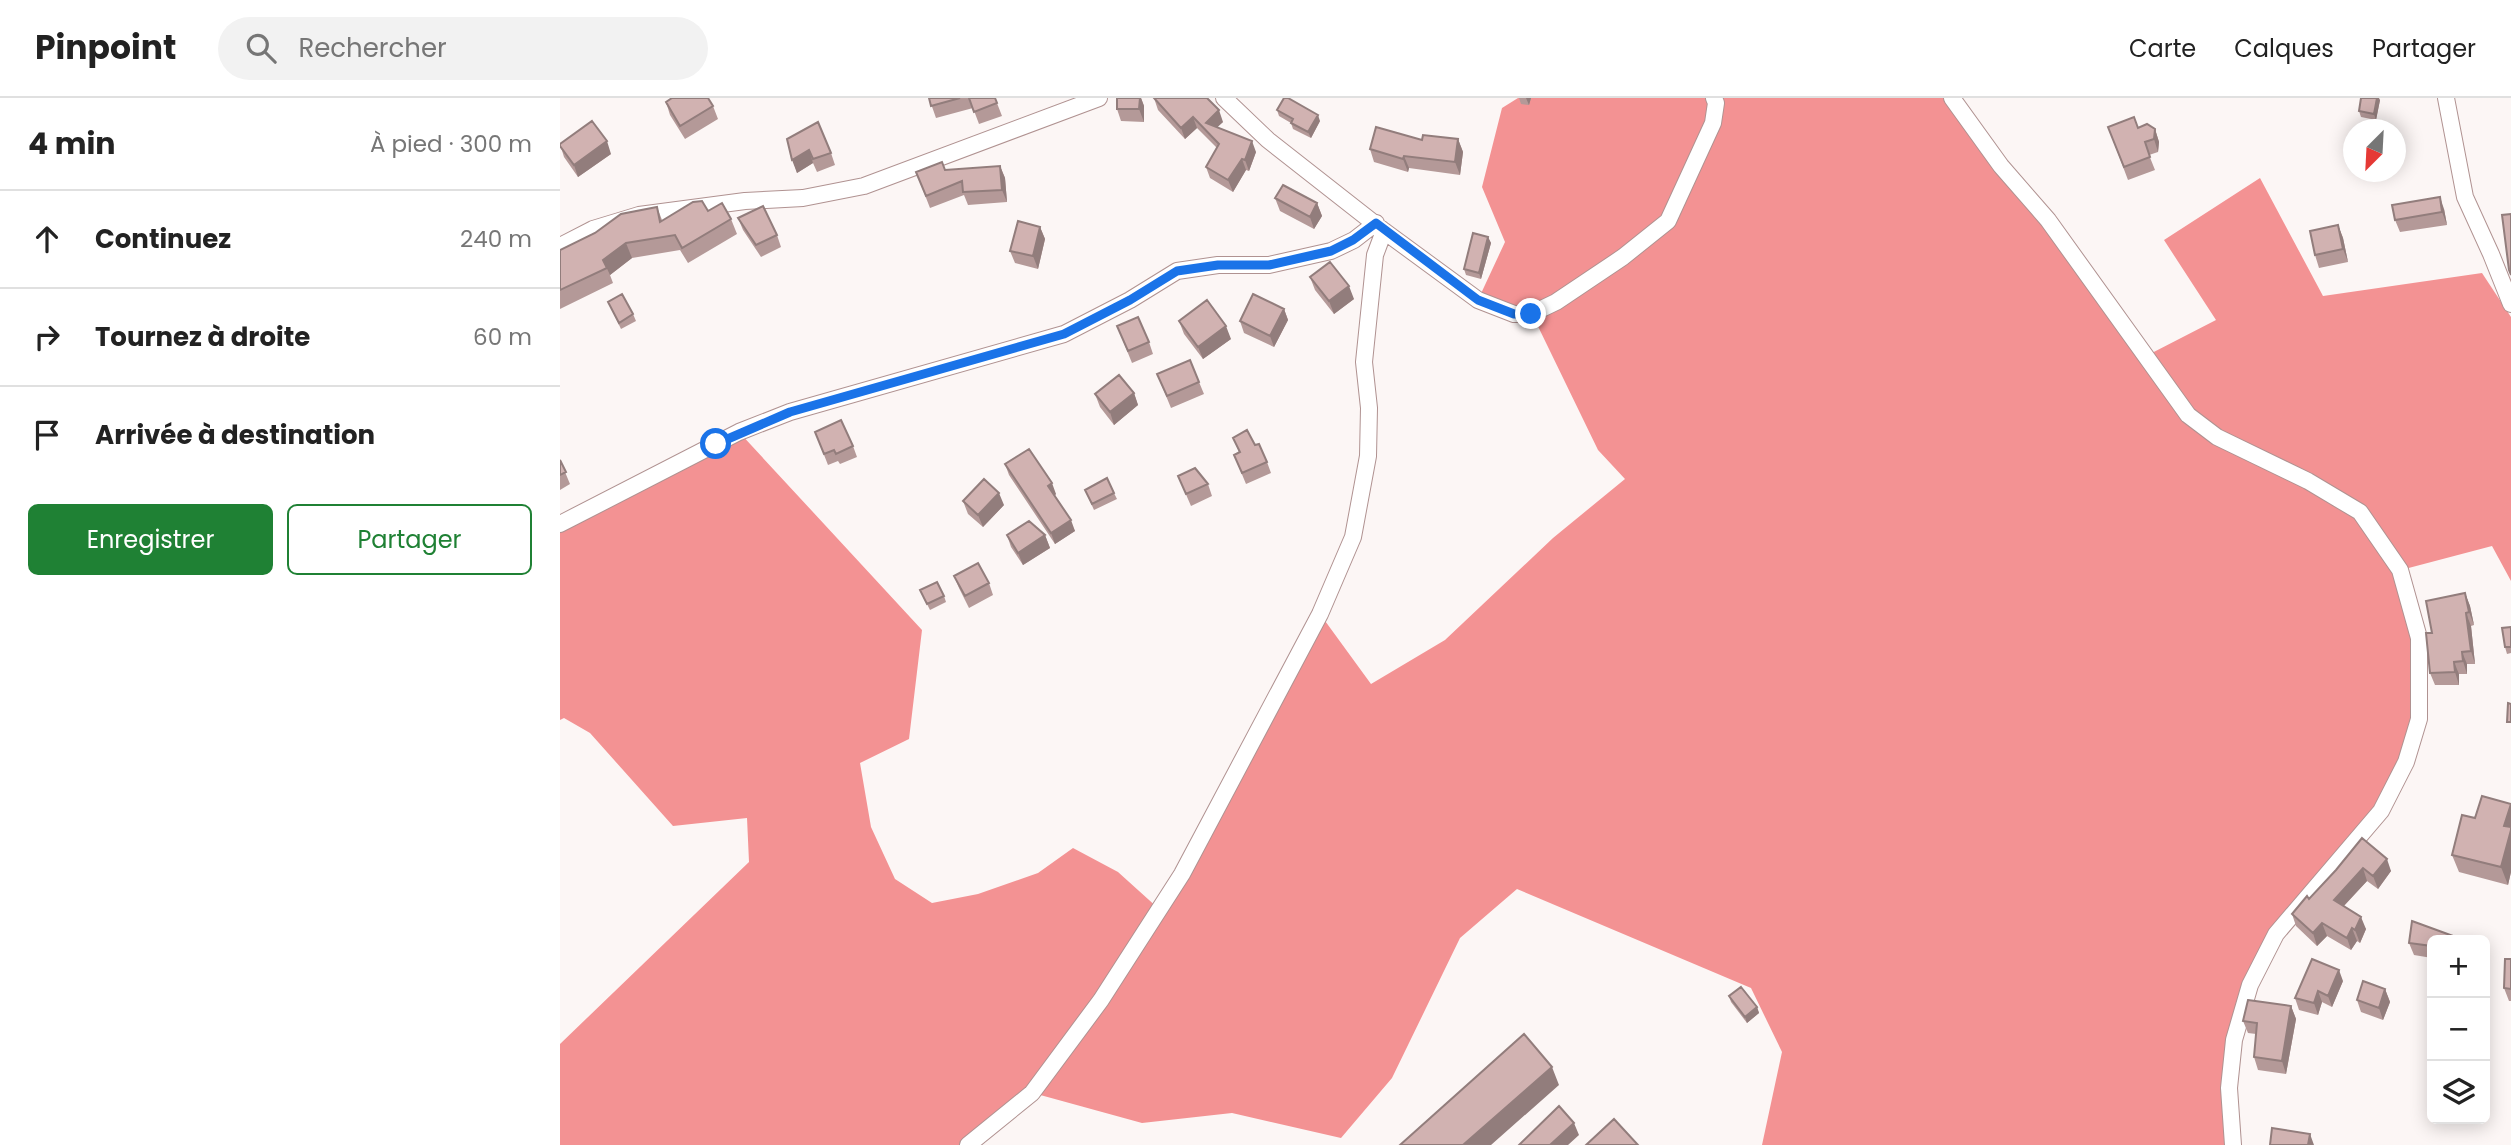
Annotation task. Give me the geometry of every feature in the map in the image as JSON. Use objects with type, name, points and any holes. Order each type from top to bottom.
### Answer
[{"type":"street","points":[[560,246],[593,229],[639,215],[733,202],[803,198],[864,186],[1099,98]]},
{"type":"street","points":[[1224,98],[1268,139],[1478,300],[1514,314],[1531,314],[1556,302],[1668,221],[1713,123],[1716,103],[1714,98]]},
{"type":"street","points":[[1952,98],[2001,166],[2048,220],[2188,415],[2217,437],[2308,481],[2360,512],[2400,570],[2420,638],[2418,719],[2406,762],[2381,811],[2276,934],[2250,985],[2234,1040],[2229,1088],[2232,1145]]},
{"type":"street","points":[[2446,98],[2465,197],[2511,304]]},
{"type":"street","points":[[560,524],[738,432],[790,412],[1064,334],[1130,300],[1177,271],[1218,265],[1269,265],[1331,251],[1380,227]]},
{"type":"street","points":[[968,1145],[1032,1093],[1101,1000],[1182,874],[1320,614],[1353,537],[1368,457],[1369,408],[1364,362],[1380,227]]},
{"type":"shaded area","points":[[1518,98],[1952,98],[2146,356],[2216,320],[2164,240],[2260,178],[2323,296],[2482,273],[2511,317],[2511,581],[2492,546],[2401,570],[2419,638],[2419,719],[2381,811],[2276,934],[2234,1040],[2233,1145],[1762,1145],[1782,1052],[1751,988],[1517,889],[1460,938],[1392,1078],[1341,1138],[1232,1113],[1142,1123],[1033,1093],[968,1145],[560,1145],[560,1044],[749,862],[747,818],[673,826],[590,733],[564,718],[560,720],[560,524],[739,432],[922,630],[909,739],[860,763],[871,827],[895,879],[932,903],[978,894],[1038,873],[1073,848],[1118,872],[1159,909],[1320,614],[1371,684],[1445,640],[1553,538],[1625,479],[1598,450],[1532,314],[1478,300],[1505,242],[1482,187],[1502,108]]},
{"type":"building","points":[[672,98],[708,98],[713,106],[680,126],[666,102]]},
{"type":"building","points":[[929,98],[960,98],[931,106]]},
{"type":"building","points":[[969,98],[995,98],[997,103],[974,112]]},
{"type":"building","points":[[1117,98],[1140,98],[1139,109],[1117,109]]},
{"type":"building","points":[[1154,98],[1207,98],[1219,110],[1206,123],[1252,141],[1245,160],[1242,159],[1228,180],[1206,167],[1219,144],[1193,117],[1181,128]]},
{"type":"building","points":[[1284,98],[1318,115],[1308,132],[1291,123],[1293,119],[1277,110]]},
{"type":"building","points":[[2361,98],[2377,98],[2374,114],[2359,111]]},
{"type":"building","points":[[2134,117],[2138,128],[2147,124],[2155,129],[2154,139],[2145,142],[2150,157],[2124,167],[2108,127]]},
{"type":"building","points":[[592,121],[607,141],[574,165],[560,144]]},
{"type":"building","points":[[818,122],[831,153],[813,159],[809,150],[792,160],[787,139]]},
{"type":"building","points":[[1376,127],[1422,140],[1423,135],[1458,139],[1455,162],[1404,156],[1403,159],[1370,149]]},
{"type":"building","points":[[942,162],[945,170],[1000,166],[1002,190],[963,192],[962,181],[926,196],[916,172]]},
{"type":"building","points":[[1283,185],[1317,203],[1310,217],[1275,198]]},
{"type":"building","points":[[2440,197],[2442,212],[2395,220],[2392,205]]},
{"type":"building","points":[[702,201],[708,211],[722,203],[731,219],[682,248],[675,235],[626,243],[603,260],[607,268],[560,290],[560,250],[595,233],[621,214],[657,207],[660,222],[693,202]]},
{"type":"building","points":[[763,206],[777,235],[756,245],[738,218]]},
{"type":"building","points":[[2511,214],[2511,275],[2502,215]]},
{"type":"building","points":[[1018,221],[1040,227],[1033,256],[1010,251]]},
{"type":"building","points":[[2338,225],[2343,249],[2315,255],[2310,231]]},
{"type":"building","points":[[1473,233],[1488,237],[1479,273],[1464,269]]},
{"type":"building","points":[[1330,262],[1349,286],[1329,301],[1310,277]]},
{"type":"building","points":[[622,294],[633,314],[619,323],[608,302]]},
{"type":"building","points":[[1253,294],[1284,309],[1270,336],[1240,321]]},
{"type":"building","points":[[1207,300],[1226,326],[1198,347],[1179,321]]},
{"type":"building","points":[[1138,317],[1149,342],[1128,351],[1117,326]]},
{"type":"building","points":[[1190,360],[1199,382],[1167,396],[1157,374]]},
{"type":"building","points":[[1119,375],[1134,393],[1110,412],[1095,394]]},
{"type":"building","points":[[841,420],[853,446],[836,454],[834,450],[824,454],[815,432]]},
{"type":"building","points":[[1247,430],[1255,445],[1259,444],[1267,462],[1242,473],[1234,455],[1240,452],[1233,438]]},
{"type":"building","points":[[1029,449],[1052,483],[1048,486],[1071,520],[1051,533],[1005,464]]},
{"type":"building","points":[[560,460],[566,472],[560,475]]},
{"type":"building","points":[[1195,468],[1208,484],[1186,494],[1178,476]]},
{"type":"building","points":[[1107,478],[1114,493],[1092,504],[1085,490]]},
{"type":"building","points":[[984,479],[999,493],[978,515],[963,501]]},
{"type":"building","points":[[1029,521],[1045,535],[1018,553],[1007,535]]},
{"type":"building","points":[[978,563],[989,583],[965,596],[954,576]]},
{"type":"building","points":[[937,582],[944,596],[927,604],[920,590]]},
{"type":"building","points":[[2465,593],[2471,651],[2462,652],[2463,661],[2454,662],[2455,672],[2430,673],[2426,633],[2432,633],[2426,601]]},
{"type":"building","points":[[2511,627],[2511,647],[2505,647],[2502,628]]},
{"type":"building","points":[[2508,703],[2511,704],[2511,722],[2507,722]]},
{"type":"building","points":[[2482,796],[2511,804],[2504,826],[2511,827],[2511,830],[2501,867],[2452,855],[2462,815],[2475,818]]},
{"type":"building","points":[[2362,838],[2387,859],[2373,876],[2363,868],[2334,900],[2361,917],[2355,930],[2352,928],[2347,938],[2322,923],[2313,933],[2292,914],[2307,896],[2309,899],[2336,870]]},
{"type":"building","points":[[2412,921],[2450,935],[2427,935],[2427,945],[2409,943]]},
{"type":"building","points":[[2312,959],[2339,970],[2328,996],[2318,991],[2314,1003],[2295,998]]},
{"type":"building","points":[[2505,959],[2511,959],[2511,989],[2504,988]]},
{"type":"building","points":[[2363,981],[2385,989],[2379,1008],[2357,1000]]},
{"type":"building","points":[[1741,987],[1757,1007],[1745,1017],[1729,996]]},
{"type":"building","points":[[2248,1000],[2291,1006],[2282,1061],[2254,1057],[2257,1023],[2243,1021]]},
{"type":"building","points":[[1524,1034],[1552,1067],[1463,1145],[1400,1145]]},
{"type":"building","points":[[1559,1106],[1574,1123],[1550,1145],[1519,1145]]},
{"type":"building","points":[[1614,1119],[1638,1145],[1586,1145]]},
{"type":"building","points":[[2272,1128],[2310,1134],[2308,1145],[2270,1145]]},
{"type":"route","points":[[716,444],[738,432],[790,412],[984,359],[1064,334],[1130,300],[1177,271],[1218,265],[1269,265],[1331,251],[1353,240],[1376,223],[1478,300],[1514,314],[1531,314]]}]
